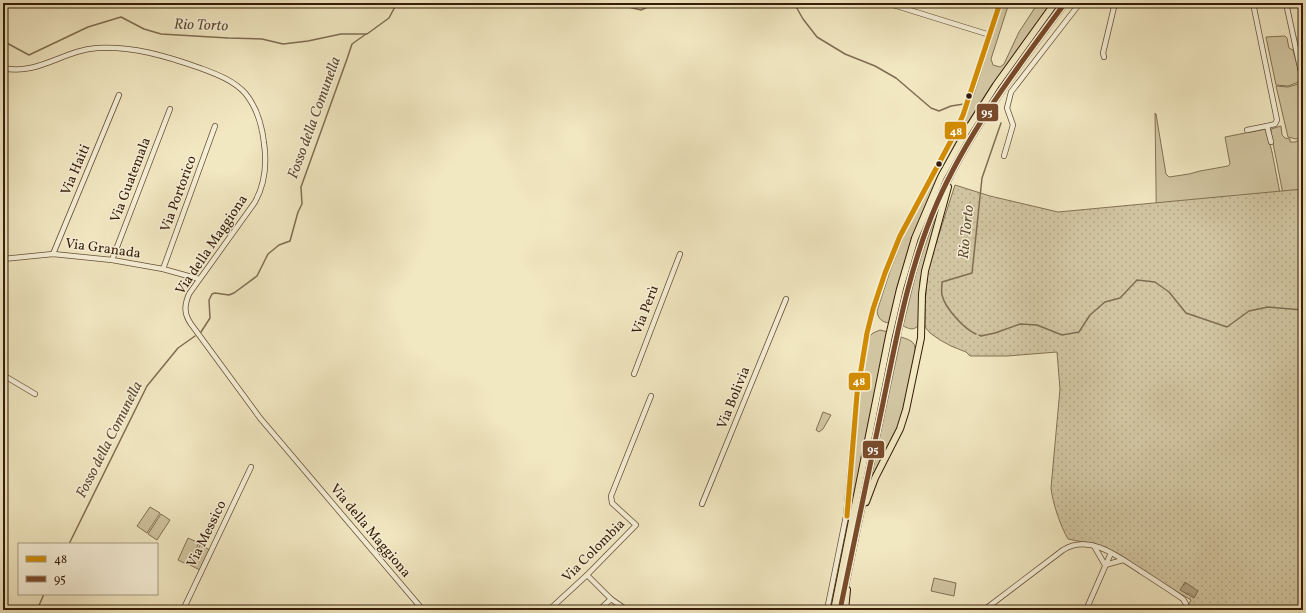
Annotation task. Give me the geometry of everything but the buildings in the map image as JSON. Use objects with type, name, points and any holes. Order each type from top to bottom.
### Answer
[{"type":"highway","points":[[840,610],[857,529],[893,337],[900,288],[915,238],[941,177],[966,132],[1055,3]]},
{"type":"highway","points":[[834,610],[893,337],[923,239],[937,203],[971,136],[1065,3]]},
{"type":"highway","points":[[857,529],[873,484],[896,438],[905,415],[921,338],[922,294],[925,271],[952,173]]},
{"type":"highway","points":[[845,610],[848,570]]},
{"type":"street","points":[[887,3],[990,35]]},
{"type":"street","points":[[826,610],[846,516],[857,394],[870,322],[885,273],[897,243],[953,137],[963,114],[1000,3]]},
{"type":"street","points":[[1004,156],[1013,125],[1007,108],[1011,92],[1080,3]]},
{"type":"street","points":[[1104,57],[1103,53],[1115,3]]},
{"type":"street","points":[[1247,130],[1275,124],[1277,120],[1253,3]]},
{"type":"street","points":[[1286,3],[1303,81]]},
{"type":"street","name":"Via della Maggiona","points":[[3,68],[19,70],[30,69],[84,50],[95,48],[144,50],[178,60],[225,78],[244,92],[254,108],[261,125],[265,163],[262,186],[255,202],[189,294],[185,306],[185,314],[257,415],[423,610]]},
{"type":"street","name":"Via Haiti","points":[[53,254],[119,95]]},
{"type":"street","name":"Via Guatemala","points":[[112,260],[170,109]]},
{"type":"street","name":"Via Portorico","points":[[163,269],[215,126]]},
{"type":"street","points":[[1267,126],[1271,142]]},
{"type":"street","name":"Via Granada","points":[[3,259],[53,254],[112,260],[163,269],[199,279]]},
{"type":"street","name":"Via Perù","points":[[634,374],[680,254]]},
{"type":"street","name":"Via Bolivia","points":[[702,504],[786,299]]},
{"type":"street","points":[[3,375],[35,394]]},
{"type":"street","name":"Via Colombia","points":[[549,610],[587,575],[636,525],[612,503],[611,496],[651,396]]},
{"type":"street","name":"Via Messico","points":[[183,610],[251,467]]},
{"type":"street","points":[[984,610],[1065,548],[1076,544],[1094,546],[1123,560],[1184,599],[1186,604],[1185,610]]},
{"type":"street","points":[[1094,546],[1105,565]]},
{"type":"street","points":[[1086,610],[1111,553]]},
{"type":"street","points":[[1105,565],[1123,560]]},
{"type":"street","points":[[587,575],[611,599],[627,610]]},
{"type":"street","points":[[599,610],[611,599]]},
{"type":"shaded area","points":[[1003,3],[1009,3],[991,59],[993,65],[1000,67],[1004,64],[1019,32],[1038,3],[1052,3],[961,137],[923,216],[889,323],[884,322],[879,318],[877,311],[890,271],[908,225],[964,120],[974,94]]},
{"type":"shaded area","points":[[1285,36],[1287,38],[1289,48],[1293,50],[1301,79],[1299,82],[1288,86],[1276,85],[1266,37]]},
{"type":"shaded area","points":[[1302,83],[1303,136],[1296,139],[1288,137],[1276,86],[1288,87]]},
{"type":"shaded area","points":[[1155,113],[1166,174],[1169,177],[1228,166],[1230,164],[1225,137],[1266,129],[1272,152],[1301,302],[1157,261]]},
{"type":"shaded area","points":[[1281,126],[1282,135],[1285,138],[1290,139],[1290,142],[1299,140],[1303,158],[1303,197],[1284,199],[1271,133],[1271,129]]},
{"type":"shaded area","points":[[955,185],[990,196],[1058,212],[1303,189],[1303,610],[1186,610],[1191,600],[1097,545],[1068,539],[1057,514],[1051,488],[1060,389],[1057,352],[1007,356],[970,356],[966,352],[940,340],[930,333],[925,327],[928,268]]},
{"type":"shaded area","points":[[934,220],[937,221],[920,280],[919,325],[913,329],[910,329],[903,326],[918,265]]},
{"type":"shaded area","points":[[880,330],[888,332],[850,515],[856,425],[865,358],[870,336]]},
{"type":"shaded area","points":[[901,337],[913,343],[915,347],[915,355],[901,418],[896,431],[871,477]]},
{"type":"shaded area","points":[[823,412],[831,415],[823,429],[819,432],[816,430]]},
{"type":"shaded area","points":[[150,507],[160,513],[147,533],[137,526]]},
{"type":"shaded area","points":[[161,514],[170,520],[157,540],[148,534]]},
{"type":"shaded area","points":[[188,538],[199,543],[188,565],[178,560]]},
{"type":"shaded area","points":[[200,545],[210,550],[200,570],[190,565]]},
{"type":"shaded area","points":[[934,578],[956,583],[954,596],[931,591]]},
{"type":"water","points":[[1185,582],[1198,591],[1194,598],[1180,590]]},
{"type":"waterway","name":"Rio Torto","points":[[3,41],[29,55],[88,27],[121,17],[144,29],[161,34],[262,39],[283,44],[308,41],[341,34],[367,34],[389,18],[397,3]]},
{"type":"waterway","name":"Rio Torto","points":[[621,3],[624,6],[641,10],[656,3]]},
{"type":"waterway","name":"Rio Torto","points":[[794,3],[803,19],[817,37],[845,54],[875,66],[896,78],[931,108],[939,111],[951,106],[964,104]]},
{"type":"waterway","name":"Fosso della Comunella","points":[[201,332],[210,318],[209,300],[212,294],[229,295],[234,293],[257,276],[268,254],[279,245],[290,241],[298,212],[302,204],[301,187],[352,44],[366,34]]},
{"type":"waterway","name":"Rio Torto","points":[[976,334],[966,328],[947,306],[942,295],[942,282],[972,273],[982,178],[1001,123]]},
{"type":"waterway","name":"Rio Torto","points":[[979,335],[981,336],[995,333],[1020,324],[1037,325],[1062,335],[1079,332],[1090,315],[1105,302],[1120,298],[1137,280],[1155,282],[1169,292],[1186,313],[1227,327],[1249,311],[1268,307],[1303,310]]},
{"type":"waterway","name":"Fosso della Comunella","points":[[69,543],[147,386],[178,348],[195,336]]},
{"type":"waterway","name":"Fosso della Comunella","points":[[37,610],[44,595]]},
{"type":"transit line","name":"48","points":[[847,516],[857,394],[867,333],[873,309],[885,273],[900,236],[953,137],[963,115],[1000,3]]},
{"type":"transit line","name":"95","points":[[840,610],[899,327],[911,276],[927,227],[950,176],[979,125],[1012,75],[1065,3]]}]
